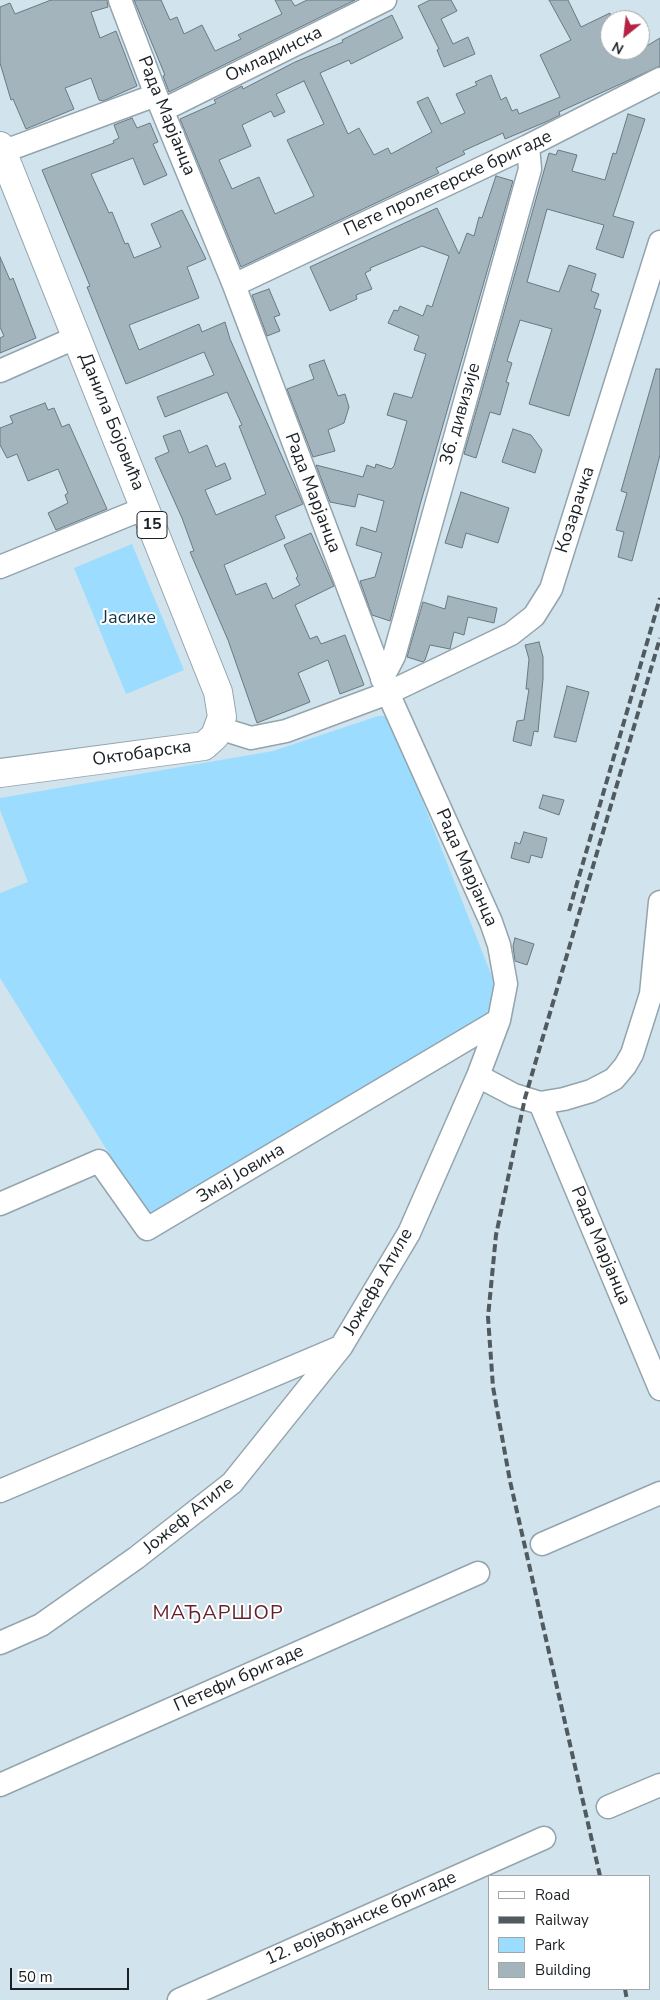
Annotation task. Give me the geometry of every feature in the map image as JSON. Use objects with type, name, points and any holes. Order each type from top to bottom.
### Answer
[{"type":"main road","name":"Данила Бојовића","points":[[1,149],[218,692],[222,717],[219,728]]},
{"type":"main road","name":"Октобарска","points":[[0,773],[204,746],[215,736],[219,728]]},
{"type":"street","name":"Рада Марјанца","points":[[120,0],[234,285],[385,686],[490,922],[498,945],[506,984]]},
{"type":"street","name":"Омладинска","points":[[1,149],[160,102],[385,0]]},
{"type":"street","name":"Пете пролетерске бригаде","points":[[234,285],[528,146],[660,80]]},
{"type":"street","name":"36. дивизије","points":[[385,686],[530,170],[528,146]]},
{"type":"street","name":"Козарачка","points":[[385,686],[511,634],[534,616],[543,604],[551,589],[660,242]]},
{"type":"street","points":[[0,370],[77,338]]},
{"type":"street","points":[[0,567],[145,508]]},
{"type":"street","points":[[219,728],[251,738],[264,737],[286,731],[385,686]]},
{"type":"street","points":[[478,1076],[514,1095],[540,1103],[564,1099],[591,1091],[614,1079],[626,1066],[646,1014],[651,994],[660,902]]},
{"type":"street","name":"Јожефа Атиле","points":[[0,1491],[341,1347],[410,1233],[478,1076],[498,1020],[506,984]]},
{"type":"street","name":"Змај Јовина","points":[[0,1204],[99,1161],[148,1229],[498,1020]]},
{"type":"street","name":"Рада Марјанца","points":[[540,1103],[660,1389]]},
{"type":"street","name":"Јожеф Атиле","points":[[0,1643],[41,1625],[136,1558],[232,1484],[341,1347]]},
{"type":"street","points":[[542,1544],[660,1493]]},
{"type":"street","name":"Петефи бригаде","points":[[0,1785],[478,1573]]},
{"type":"street","points":[[608,1807],[660,1785]]},
{"type":"street","name":"12. војвођанске бригаде","points":[[179,2000],[544,1838]]},
{"type":"green space","name":"Јасике","points":[[132,544],[184,670],[126,694],[74,568]]},
{"type":"green space","points":[[378,716],[385,716],[390,719],[497,989],[488,1020],[158,1216],[146,1213],[0,978],[0,893],[28,882],[0,810],[0,798],[273,751]]},
{"type":"building","points":[[51,0],[107,0],[108,7],[91,12],[100,38],[116,31],[137,86],[103,101],[99,100],[91,78],[65,88],[74,109],[26,129],[13,99],[11,100],[0,63],[0,7],[10,3],[15,14]]},
{"type":"building","points":[[134,0],[161,0],[170,20],[177,17],[184,34],[202,25],[215,51],[241,39],[238,35],[282,14],[275,0],[291,0],[295,6],[307,0],[355,0],[169,92],[163,76],[165,75]]},
{"type":"building","points":[[430,0],[451,0],[457,11],[441,19],[453,44],[468,37],[475,54],[444,67],[437,50],[439,49],[418,6]]},
{"type":"building","points":[[549,0],[568,0],[581,27],[600,18],[600,60],[650,60],[650,44],[660,38],[660,66],[559,112],[560,115],[548,121],[505,139],[503,133],[463,151],[465,154],[436,168],[439,173],[241,267],[180,119],[216,103],[214,100],[242,86],[243,89],[295,62],[343,42],[342,40],[392,15],[403,38],[351,64],[349,60],[320,73],[348,134],[359,128],[374,155],[388,148],[391,154],[432,132],[417,102],[428,97],[441,124],[465,113],[456,94],[477,85],[475,82],[491,75],[501,100],[506,97],[512,111],[517,109],[519,114],[560,97],[540,55],[571,40]],"holes":[[[304,81],[324,124],[287,140],[314,196],[275,214],[259,177],[232,189],[219,160],[251,146],[242,125],[271,111],[274,117],[285,112],[276,94]]]},
{"type":"building","points":[[628,114],[645,119],[613,216],[634,222],[623,258],[596,249],[604,225],[547,209],[527,282],[559,292],[569,265],[596,274],[591,291],[599,294],[594,308],[601,310],[569,416],[529,404],[552,329],[520,320],[507,361],[512,363],[506,382],[509,383],[500,415],[490,412],[476,458],[464,454],[549,153],[556,155],[558,150],[577,155],[572,171],[605,180],[613,153],[616,154]]},
{"type":"building","points":[[132,118],[137,128],[150,123],[158,142],[153,144],[167,175],[144,185],[133,158],[91,174],[109,213],[112,212],[125,244],[128,243],[134,258],[161,247],[151,224],[182,210],[206,259],[187,267],[199,298],[129,325],[139,350],[199,324],[202,332],[225,322],[230,339],[303,504],[275,516],[285,538],[224,565],[236,595],[266,583],[273,599],[300,585],[284,545],[311,533],[334,586],[295,605],[310,639],[317,636],[321,644],[345,635],[364,685],[340,694],[328,660],[298,673],[310,702],[257,723],[228,640],[190,552],[194,551],[182,518],[155,458],[169,452],[163,436],[180,430],[189,453],[207,445],[216,467],[225,463],[231,479],[205,490],[216,515],[266,494],[239,426],[242,425],[227,392],[165,417],[157,397],[214,375],[204,352],[126,384],[87,287],[90,286],[42,170],[114,143],[113,141],[119,138],[114,125]]},
{"type":"building","points":[[496,176],[513,181],[420,505],[390,621],[372,615],[360,581],[375,577],[382,553],[356,545],[361,527],[376,532],[384,501],[358,494],[355,507],[330,502],[316,465],[363,477],[367,465],[375,468],[376,464],[391,469],[394,466],[407,421],[387,415],[394,393],[412,398],[426,354],[414,350],[419,336],[388,323],[394,310],[398,311],[400,306],[423,316],[427,305],[432,307],[449,256],[422,246],[370,268],[371,270],[365,273],[372,289],[356,295],[357,299],[330,311],[310,267],[437,208],[459,254],[467,233],[474,236],[479,217],[482,218]]},
{"type":"building","points":[[0,257],[10,280],[13,278],[36,338],[0,353],[0,338],[4,336],[0,327]]},
{"type":"building","points":[[269,289],[280,315],[274,317],[280,331],[267,336],[252,295]]},
{"type":"building","points":[[324,360],[338,396],[345,394],[349,407],[344,423],[328,430],[335,451],[313,457],[287,389],[314,379],[309,365]]},
{"type":"building","points":[[656,369],[660,369],[660,455],[632,561],[618,557],[624,532],[616,530],[627,493],[621,491]]},
{"type":"building","points":[[45,403],[48,410],[54,408],[62,427],[69,424],[107,509],[56,530],[48,513],[68,503],[65,495],[68,493],[58,469],[28,481],[17,454],[7,458],[0,445],[0,428],[13,423],[10,416]]},
{"type":"building","points":[[513,429],[531,435],[542,450],[535,473],[502,462]]},
{"type":"building","points":[[461,492],[509,508],[498,543],[466,533],[462,548],[445,543]]},
{"type":"building","points":[[448,596],[497,608],[494,623],[468,617],[464,635],[454,632],[450,649],[430,645],[423,662],[407,657],[423,602],[445,609]]},
{"type":"building","points":[[539,642],[543,657],[543,679],[538,732],[534,731],[531,746],[513,741],[517,721],[524,720],[529,689],[526,689],[529,659],[525,645]]},
{"type":"building","points":[[567,686],[589,692],[576,742],[554,737]]},
{"type":"building","points":[[543,795],[564,800],[559,815],[539,808]]},
{"type":"building","points":[[524,832],[547,838],[542,858],[531,855],[529,863],[511,858],[515,842],[520,844]]},
{"type":"building","points":[[515,938],[534,944],[527,965],[515,961],[513,946]]},
{"type":"railway","points":[[569,911],[660,598]]},
{"type":"railway","points":[[600,1875],[510,1481],[493,1387],[488,1317],[496,1235],[525,1098],[660,638]]},
{"type":"railway","points":[[625,1990],[627,2000]]},
{"type":"district","name":"МАЂАРШОР","points":[[218,1614]]}]
